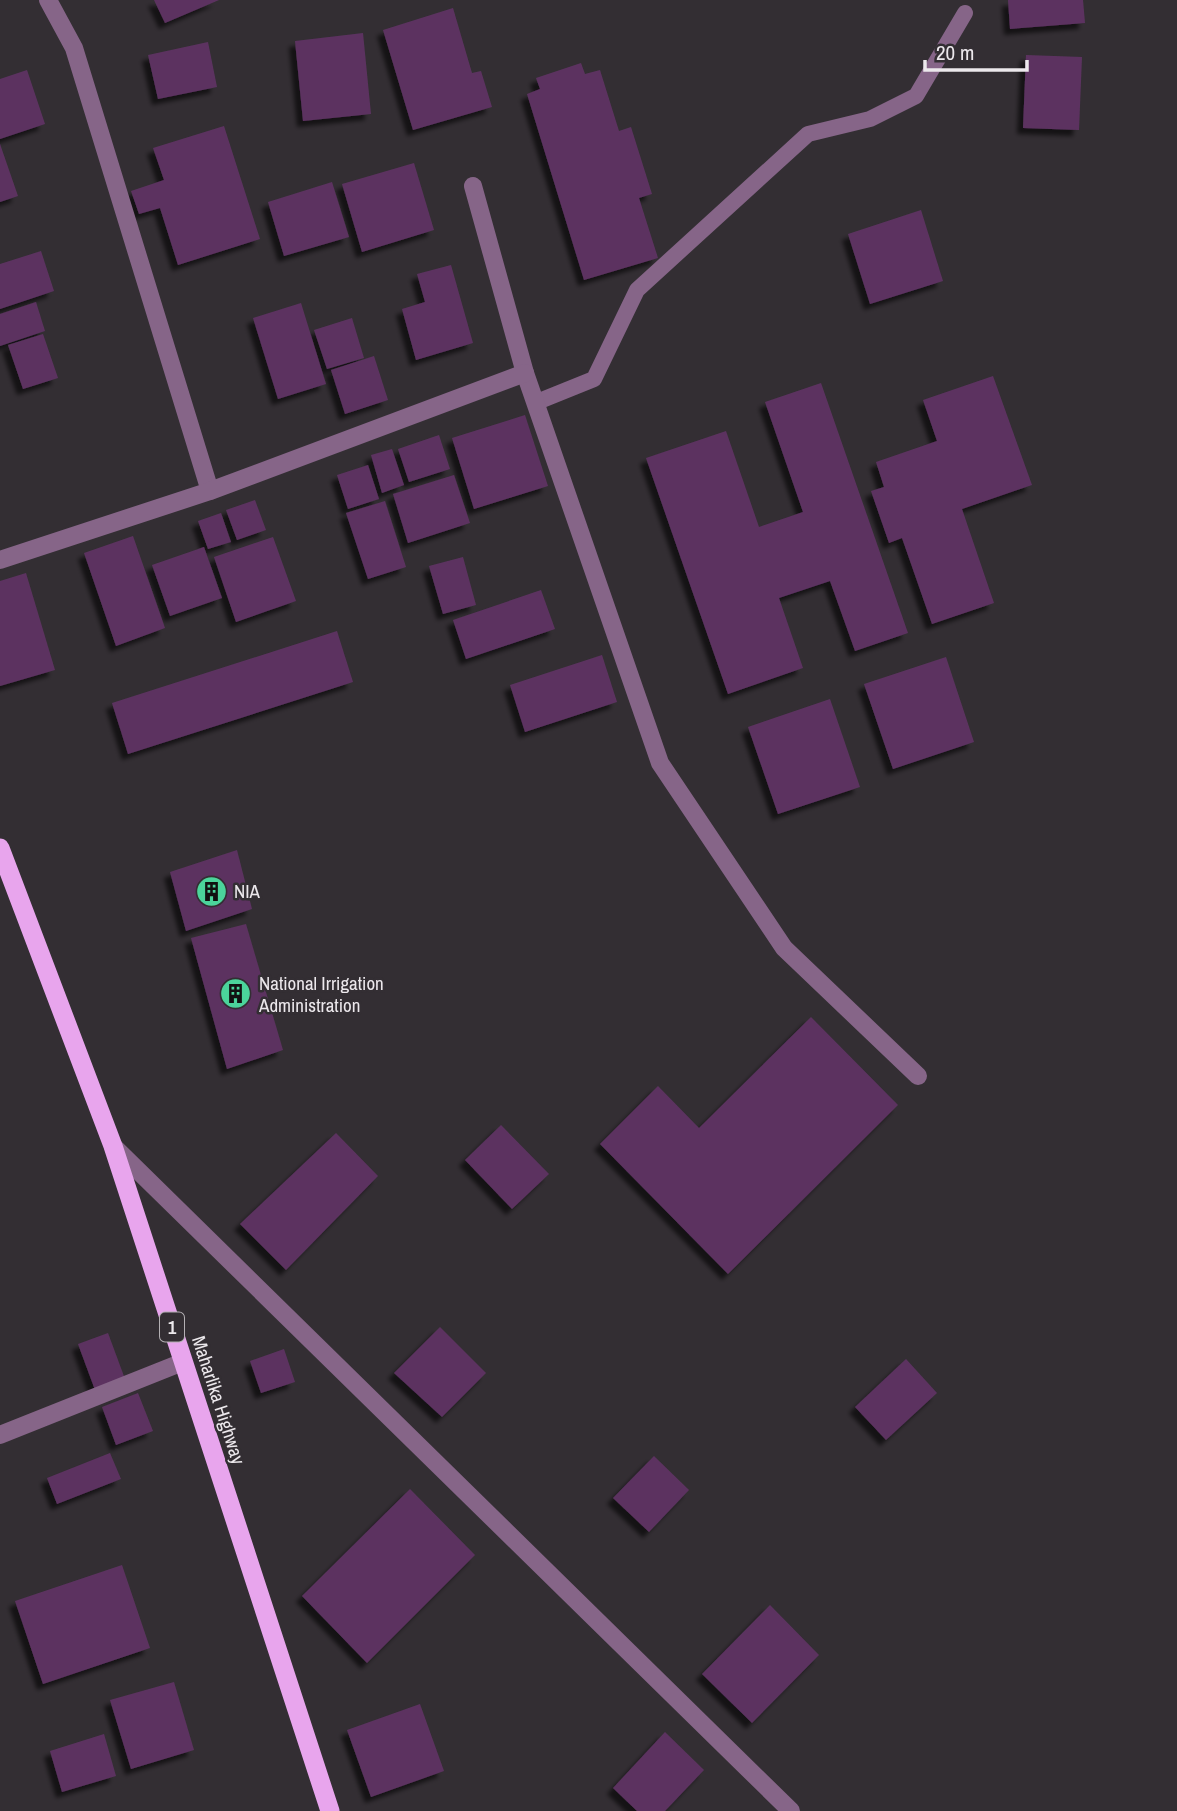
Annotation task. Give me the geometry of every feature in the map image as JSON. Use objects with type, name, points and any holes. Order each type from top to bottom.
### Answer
[{"type":"highway","name":"Maharlika Highway","points":[[0,848],[113,1146],[330,1811]]},
{"type":"street","points":[[48,0],[74,47],[210,491]]},
{"type":"street","points":[[473,186],[525,373],[660,763],[784,948],[918,1076]]},
{"type":"street","points":[[0,560],[210,491],[525,373]]},
{"type":"street","points":[[113,1146],[791,1811]]},
{"type":"street","points":[[0,1434],[183,1362]]},
{"type":"lane","points":[[537,402],[594,379],[637,290],[808,134],[870,119],[916,96],[965,13]]},
{"type":"building","points":[[154,0],[219,0],[165,23]]},
{"type":"building","points":[[1008,0],[1083,0],[1085,23],[1010,29]]},
{"type":"building","points":[[453,8],[472,73],[481,71],[492,107],[413,130],[383,30]]},
{"type":"building","points":[[363,33],[371,114],[303,121],[295,41]]},
{"type":"building","points":[[208,42],[217,87],[158,99],[148,55]]},
{"type":"building","points":[[1026,55],[1082,57],[1079,130],[1023,128]]},
{"type":"building","points":[[581,63],[585,74],[600,70],[619,131],[631,127],[652,194],[639,198],[658,258],[584,280],[527,94],[540,89],[536,78]]},
{"type":"building","points":[[27,70],[45,124],[0,139],[0,79]]},
{"type":"building","points":[[224,126],[260,239],[178,265],[160,208],[139,214],[131,191],[164,180],[153,148]]},
{"type":"building","points":[[0,144],[18,196],[0,202]]},
{"type":"building","points":[[414,163],[434,230],[362,252],[342,184]]},
{"type":"building","points":[[332,182],[349,237],[284,256],[268,202]]},
{"type":"building","points":[[921,210],[943,281],[870,304],[848,234]]},
{"type":"building","points":[[41,251],[54,291],[0,309],[0,264]]},
{"type":"building","points":[[451,265],[473,343],[416,360],[402,309],[425,302],[417,274]]},
{"type":"building","points":[[36,302],[45,331],[0,346],[0,314]]},
{"type":"building","points":[[301,303],[326,384],[278,399],[253,318]]},
{"type":"building","points":[[352,318],[364,358],[327,369],[314,330]]},
{"type":"building","points":[[43,334],[58,378],[23,389],[8,345]]},
{"type":"building","points":[[374,356],[388,400],[345,414],[331,370]]},
{"type":"building","points":[[993,376],[1032,485],[962,509],[994,603],[932,624],[902,538],[889,543],[871,491],[884,487],[876,462],[937,441],[923,400]]},
{"type":"building","points":[[821,383],[908,633],[855,651],[830,581],[779,598],[803,668],[728,694],[646,458],[726,431],[759,527],[803,512],[765,402]]},
{"type":"building","points":[[525,415],[548,486],[474,509],[452,438]]},
{"type":"building","points":[[439,435],[450,469],[409,482],[398,449]]},
{"type":"building","points":[[392,449],[404,485],[382,493],[371,455]]},
{"type":"building","points":[[368,465],[379,499],[348,509],[337,475]]},
{"type":"building","points":[[454,475],[470,523],[408,543],[393,494]]},
{"type":"building","points":[[255,500],[266,530],[237,540],[226,510]]},
{"type":"building","points":[[385,501],[406,567],[368,579],[346,513]]},
{"type":"building","points":[[221,513],[231,542],[208,549],[198,521]]},
{"type":"building","points":[[133,536],[165,628],[116,646],[84,553]]},
{"type":"building","points":[[273,537],[296,601],[236,622],[214,557]]},
{"type":"building","points":[[204,547],[222,598],[170,616],[152,565]]},
{"type":"building","points":[[463,557],[476,605],[443,614],[429,566]]},
{"type":"building","points":[[26,573],[55,670],[0,686],[0,581]]},
{"type":"building","points":[[541,590],[555,629],[466,659],[453,620]]},
{"type":"building","points":[[337,631],[353,682],[128,754],[112,703]]},
{"type":"building","points":[[602,655],[617,702],[525,732],[510,685]]},
{"type":"building","points":[[946,657],[974,742],[893,769],[864,684]]},
{"type":"building","points":[[830,699],[860,787],[778,814],[748,727]]},
{"type":"building","name":"NIA","points":[[237,850],[252,909],[186,931],[170,872]]},
{"type":"building","name":"National Irrigation Administration","points":[[246,924],[283,1050],[227,1069],[191,938]]},
{"type":"building","points":[[811,1017],[898,1105],[728,1274],[600,1144],[658,1086],[699,1128]]},
{"type":"building","points":[[501,1125],[549,1174],[512,1209],[465,1160]]},
{"type":"building","points":[[336,1133],[378,1176],[286,1270],[240,1224]]},
{"type":"building","points":[[440,1327],[486,1373],[442,1417],[394,1373]]},
{"type":"building","points":[[108,1333],[125,1379],[95,1390],[78,1344]]},
{"type":"building","points":[[284,1349],[295,1382],[261,1393],[250,1361]]},
{"type":"building","points":[[906,1359],[937,1393],[886,1440],[855,1407]]},
{"type":"building","points":[[138,1393],[153,1431],[116,1445],[102,1407]]},
{"type":"building","points":[[110,1453],[121,1479],[57,1504],[47,1478]]},
{"type":"building","points":[[654,1456],[689,1490],[649,1532],[613,1498]]},
{"type":"building","points":[[410,1489],[475,1555],[367,1663],[302,1596]]},
{"type":"building","points":[[122,1565],[150,1648],[43,1684],[15,1601]]},
{"type":"building","points":[[770,1605],[819,1655],[752,1723],[702,1674]]},
{"type":"building","points":[[174,1682],[194,1750],[131,1769],[110,1700]]},
{"type":"building","points":[[420,1704],[444,1771],[371,1797],[347,1730]]},
{"type":"building","points":[[665,1732],[704,1770],[665,1811],[637,1811],[613,1788]]},
{"type":"building","points":[[104,1734],[116,1776],[62,1792],[50,1751]]},
{"type":"place","name":"NIA","points":[[211,891]]},
{"type":"place","name":"National Irrigation Administration","points":[[236,994]]}]
